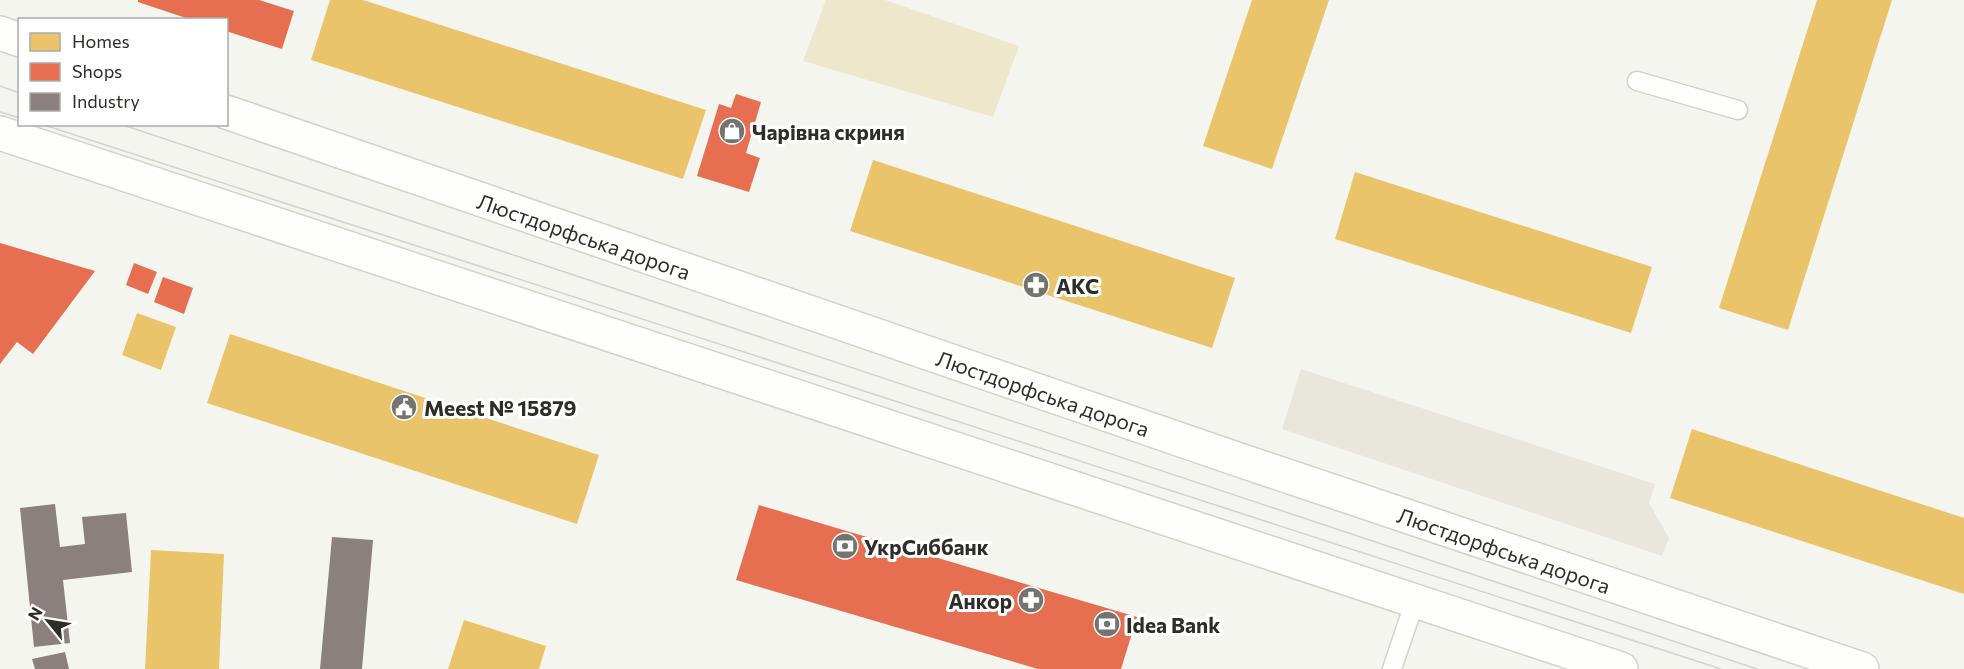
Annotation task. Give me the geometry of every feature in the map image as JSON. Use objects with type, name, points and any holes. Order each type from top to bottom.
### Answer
[{"type":"main road","points":[[0,33],[18,39]]},
{"type":"main road","name":"Люстдорфська дорога","points":[[228,113],[1518,555],[1862,669]]},
{"type":"main road","points":[[0,133],[1621,669]]},
{"type":"lane","points":[[1637,81],[1738,110]]},
{"type":"lane","points":[[1392,669],[1415,602]]},
{"type":"shaded area","points":[[826,0],[885,0],[1019,46],[993,117],[803,61]]},
{"type":"shaded area","points":[[1301,369],[1655,484],[1649,503],[1669,538],[1662,556],[1282,429]]},
{"type":"building: Homes","points":[[330,0],[363,0],[706,110],[683,179],[311,60]]},
{"type":"building: Homes","points":[[1252,0],[1329,0],[1272,169],[1203,146]]},
{"type":"building: Homes","points":[[1817,0],[1892,0],[1788,330],[1719,308]]},
{"type":"building: Homes","points":[[873,160],[1235,278],[1212,348],[850,231]]},
{"type":"building: Homes","points":[[1355,172],[1652,267],[1631,333],[1335,239]]},
{"type":"building: Homes","points":[[137,313],[176,327],[161,370],[122,355]]},
{"type":"building: Homes","points":[[230,334],[599,455],[577,524],[207,403]]},
{"type":"building: Homes","points":[[1692,429],[1964,518],[1964,594],[1670,498]]},
{"type":"building: Homes","points":[[151,550],[224,554],[219,669],[145,669]]},
{"type":"building: Homes","points":[[464,620],[546,646],[539,669],[448,669]]},
{"type":"building: Shops","points":[[138,0],[259,0],[294,11],[282,49],[228,32],[228,18],[186,18],[138,2]]},
{"type":"building: Shops","name":"Чарівна скриня","points":[[736,94],[761,102],[746,153],[760,158],[749,192],[697,176],[719,104],[731,108]]},
{"type":"building: Shops","points":[[0,243],[95,271],[33,354],[17,342],[0,364]]},
{"type":"building: Shops","points":[[134,263],[157,272],[148,294],[126,285]]},
{"type":"building: Shops","points":[[163,277],[193,288],[184,314],[154,302]]},
{"type":"building: Shops","points":[[759,505],[1137,617],[1121,669],[1038,669],[736,580]]},
{"type":"building: Industry","points":[[55,504],[60,547],[85,544],[82,517],[126,513],[132,572],[63,580],[70,643],[34,647],[20,508]]},
{"type":"building: Industry","points":[[332,537],[373,540],[362,669],[320,669]]},
{"type":"building: Industry","points":[[65,652],[69,669],[35,669],[32,659]]},
{"type":"tram line","points":[[0,86],[18,92]]},
{"type":"tram line","points":[[0,112],[18,117]]},
{"type":"tram line","points":[[47,126],[1721,669]]},
{"type":"tram line","points":[[126,126],[1757,669]]},
{"type":"place","name":"Чарівна скриня","points":[[732,131]]},
{"type":"place","name":"АКС","points":[[1036,285]]},
{"type":"place","name":"Meest № 15879","points":[[404,407]]},
{"type":"place","name":"УкрСиббанк","points":[[845,546]]},
{"type":"place","name":"Анкор","points":[[1031,600]]},
{"type":"place","name":"Idea Bank","points":[[1107,624]]}]
